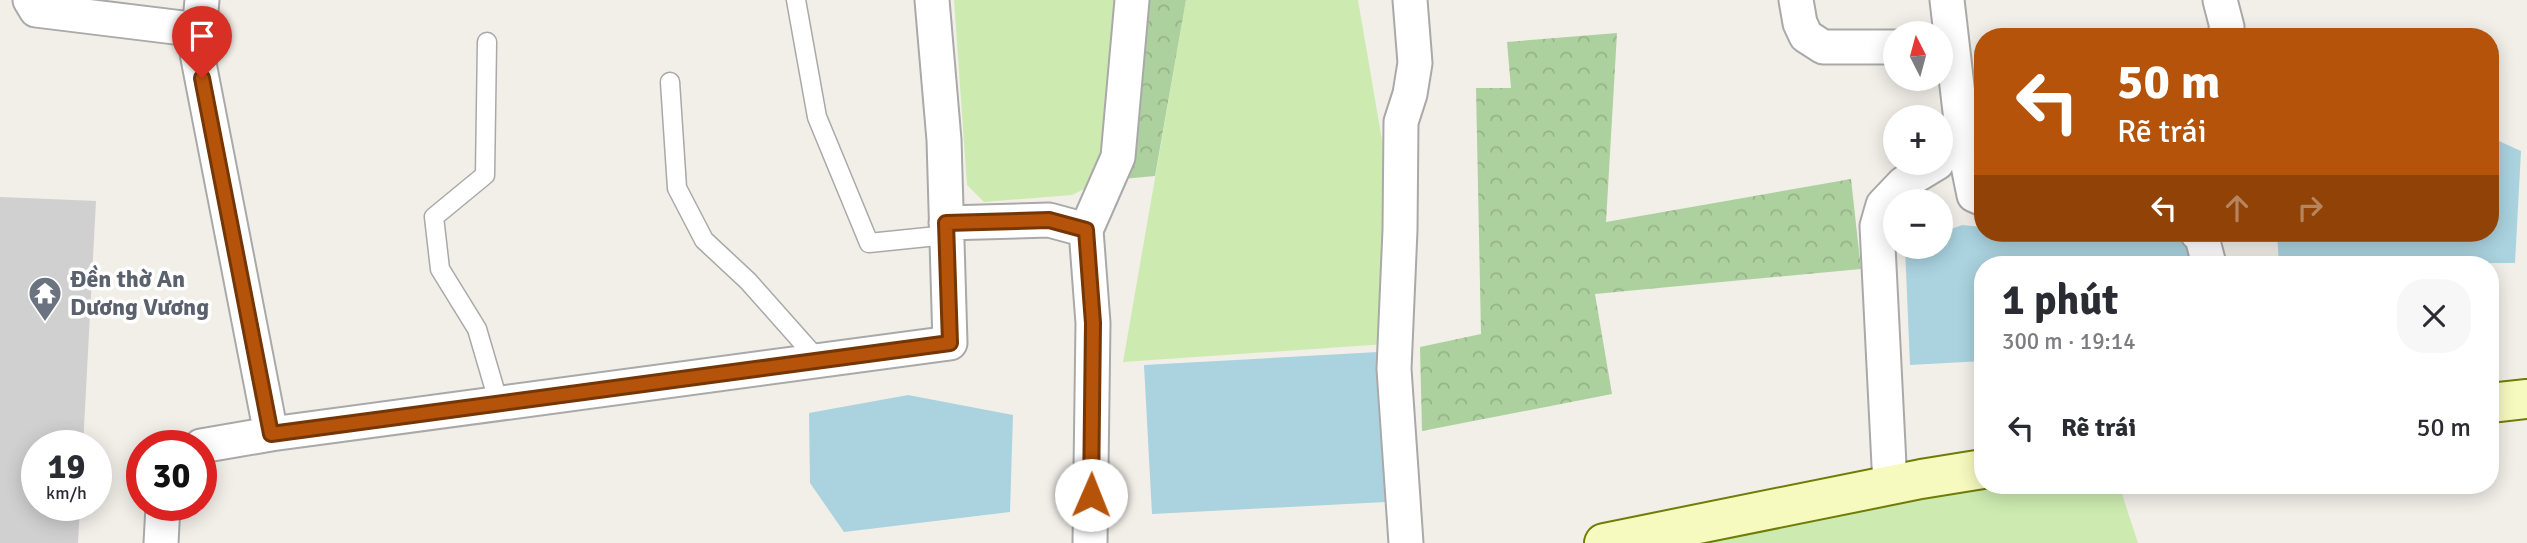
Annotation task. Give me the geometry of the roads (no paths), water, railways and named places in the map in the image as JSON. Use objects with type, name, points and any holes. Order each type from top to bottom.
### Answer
[{"type":"street","points":[[30,0],[36,10],[201,15],[197,53],[271,434]]},
{"type":"street","points":[[217,443],[950,343],[944,140],[932,0]]},
{"type":"street","points":[[1090,543],[1093,323],[1086,230],[1118,157],[1132,0]]},
{"type":"street","points":[[1406,543],[1394,369],[1401,230],[1401,122],[1410,94],[1415,63],[1410,0]]},
{"type":"street","points":[[1796,0],[1800,23],[1806,36],[1823,47],[1883,47]]},
{"type":"street","points":[[1947,0],[1947,21]]},
{"type":"street","points":[[2220,0],[2227,28]]},
{"type":"street","points":[[1953,165],[1974,195]]},
{"type":"street","points":[[1890,485],[1877,226],[1883,205],[1904,183],[1917,175]]},
{"type":"street","points":[[947,229],[1049,220],[1086,230]]},
{"type":"street","points":[[2499,402],[2527,399]]},
{"type":"street","points":[[1604,543],[1974,471]]},
{"type":"street","points":[[161,543],[162,521]]},
{"type":"lane","points":[[796,0],[817,117],[869,243],[947,229]]},
{"type":"lane","points":[[487,42],[485,175],[434,217],[440,269],[477,328],[499,404]]},
{"type":"lane","points":[[670,82],[677,188],[699,230],[705,240],[748,281],[819,361]]},
{"type":"water","points":[[2499,141],[2521,151],[2515,263],[2499,263],[2499,256],[2278,256],[2278,242],[2499,242]]},
{"type":"water","points":[[1962,225],[1974,226],[1974,242],[2182,242],[2198,256],[1974,256],[1974,361],[1910,365],[1906,259],[1953,259],[1953,228]]},
{"type":"water","points":[[1378,352],[1386,502],[1152,514],[1144,365]]},
{"type":"water","points":[[908,395],[1013,415],[1010,512],[844,532],[810,483],[809,413]]},
{"type":"place","name":"Đền thờ An Dương Vương","points":[[45,323]]}]
